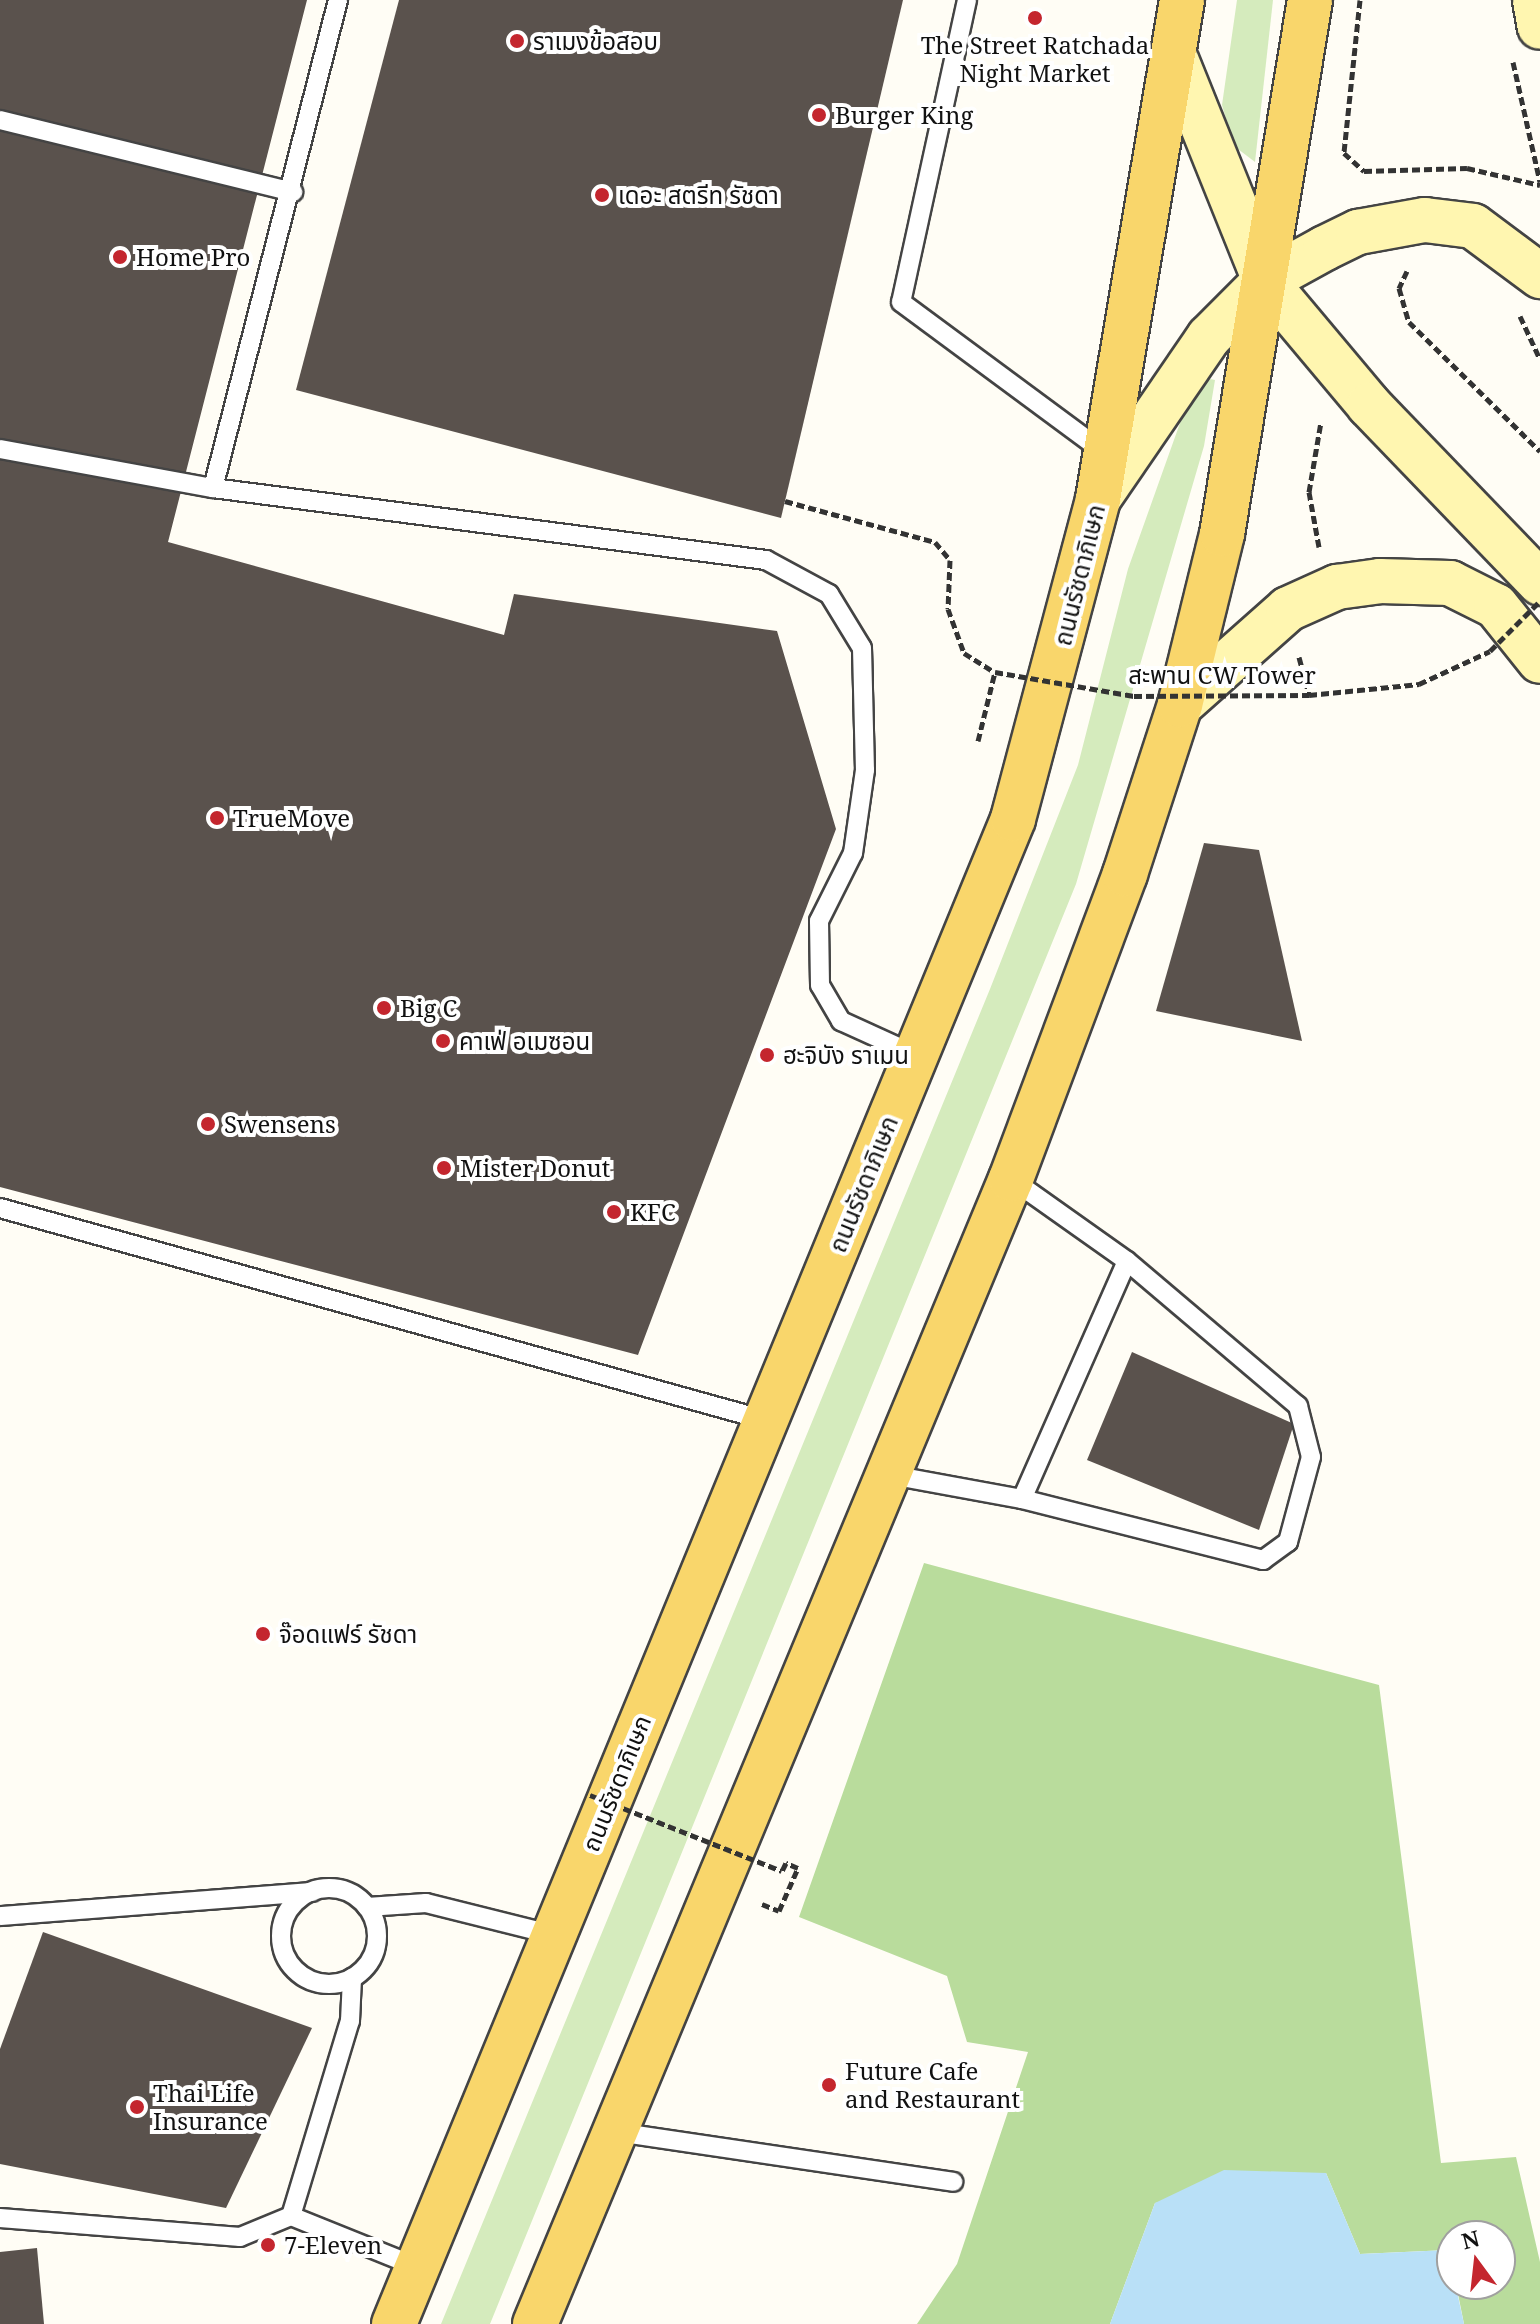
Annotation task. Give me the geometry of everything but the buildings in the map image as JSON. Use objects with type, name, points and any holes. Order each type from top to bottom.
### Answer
[{"type":"main road","name":"ถนนรัชดาภิเษก","points":[[394,2324],[1013,819],[1098,499],[1177,62],[1182,0]]},
{"type":"main road","points":[[535,2324],[891,1475],[1072,1026],[1180,705],[1222,534],[1310,0]]},
{"type":"street","points":[[1524,35],[1535,0]]},
{"type":"street","points":[[1177,62],[1265,281],[1369,405],[1539,588]]},
{"type":"street","points":[[1098,499],[1209,337],[1265,281],[1358,232],[1425,220],[1473,226],[1528,293]]},
{"type":"street","points":[[1180,705],[1288,609],[1337,587],[1380,581],[1450,583],[1485,600],[1540,661]]},
{"type":"lane","points":[[213,488],[293,192],[338,0]]},
{"type":"lane","points":[[967,0],[901,302],[1106,454]]},
{"type":"lane","points":[[0,120],[293,192]]},
{"type":"lane","points":[[0,449],[213,488],[766,560],[829,594],[862,648],[865,770],[853,853],[819,921],[820,985],[841,1021],[916,1055]]},
{"type":"lane","points":[[891,1475],[1022,1499],[1263,1560],[1288,1542],[1311,1457],[1298,1406],[1127,1261],[1011,1179]]},
{"type":"lane","points":[[0,1208],[765,1420]]},
{"type":"lane","points":[[1022,1499],[1127,1261]]},
{"type":"lane","points":[[0,1916],[341,1890],[367,1907],[426,1903],[554,1935]]},
{"type":"lane","points":[[312,1892],[297,1899],[281,1926],[284,1956],[321,1984],[352,1978],[374,1954],[367,1907]]},
{"type":"lane","points":[[0,2218],[240,2237],[268,2231],[291,2216],[350,2021],[352,1978]]},
{"type":"lane","points":[[616,2132],[953,2182]]},
{"type":"lane","points":[[291,2216],[418,2267]]},
{"type":"path","points":[[1360,0],[1344,153],[1364,171],[1467,168],[1540,183],[1524,35]]},
{"type":"path","points":[[1413,268],[1399,288],[1409,322],[1540,451]]},
{"type":"path","points":[[1528,293],[1540,359]]},
{"type":"path","points":[[1319,548],[1309,492],[1321,422]]},
{"type":"path","name":"สะพาน CW Tower","points":[[785,501],[935,542],[950,560],[948,609],[964,653],[995,672],[1134,696],[1309,695],[1419,684],[1490,651],[1539,588]]},
{"type":"path","points":[[1297,648],[1309,695]]},
{"type":"path","points":[[978,741],[995,672]]},
{"type":"path","points":[[590,1795],[782,1871],[786,1863],[798,1868],[779,1911],[762,1904]]},
{"type":"green space","points":[[1237,0],[1273,0],[1255,162],[1234,146],[1222,105]]},
{"type":"green space","points":[[1205,378],[1215,380],[1204,446],[1076,884],[490,2324],[441,2324],[990,989],[1078,765],[1128,569],[1180,423]]},
{"type":"green space","points":[[924,1563],[1379,1685],[1441,2163],[1516,2157],[1540,2262],[1540,2324],[1464,2324],[1459,2300],[1516,2300],[1516,2220],[1436,2220],[1436,2251],[1360,2254],[1326,2173],[1155,2203],[1110,2324],[917,2324],[957,2264],[1028,2052],[967,2042],[947,1976],[799,1917]]},
{"type":"water","points":[[1224,2170],[1326,2173],[1360,2254],[1436,2251],[1436,2300],[1459,2300],[1464,2324],[1110,2324],[1155,2203]]},
{"type":"place","name":"The Street Ratchada Night Market","points":[[1035,18]]},
{"type":"place","name":"ราเมงข้อสอบ","points":[[517,41]]},
{"type":"place","name":"Burger King","points":[[819,115]]},
{"type":"place","name":"เดอะ สตรีท รัชดา","points":[[602,195]]},
{"type":"place","name":"Home Pro","points":[[120,257]]},
{"type":"place","name":"TrueMove","points":[[217,818]]},
{"type":"place","name":"Big C","points":[[384,1008]]},
{"type":"place","name":"คาเฟ่ อเมซอน","points":[[443,1041]]},
{"type":"place","name":"ฮะจิบัง ราเมน","points":[[767,1055]]},
{"type":"place","name":"Swensens","points":[[208,1124]]},
{"type":"place","name":"Mister Donut","points":[[444,1168]]},
{"type":"place","name":"KFC","points":[[614,1212]]},
{"type":"place","name":"จ๊อดแฟร์ รัชดา","points":[[263,1634]]},
{"type":"place","name":"Future Cafe and Restaurant","points":[[829,2085]]},
{"type":"place","name":"Thai Life Insurance","points":[[137,2107]]},
{"type":"place","name":"7-Eleven","points":[[268,2245]]}]
